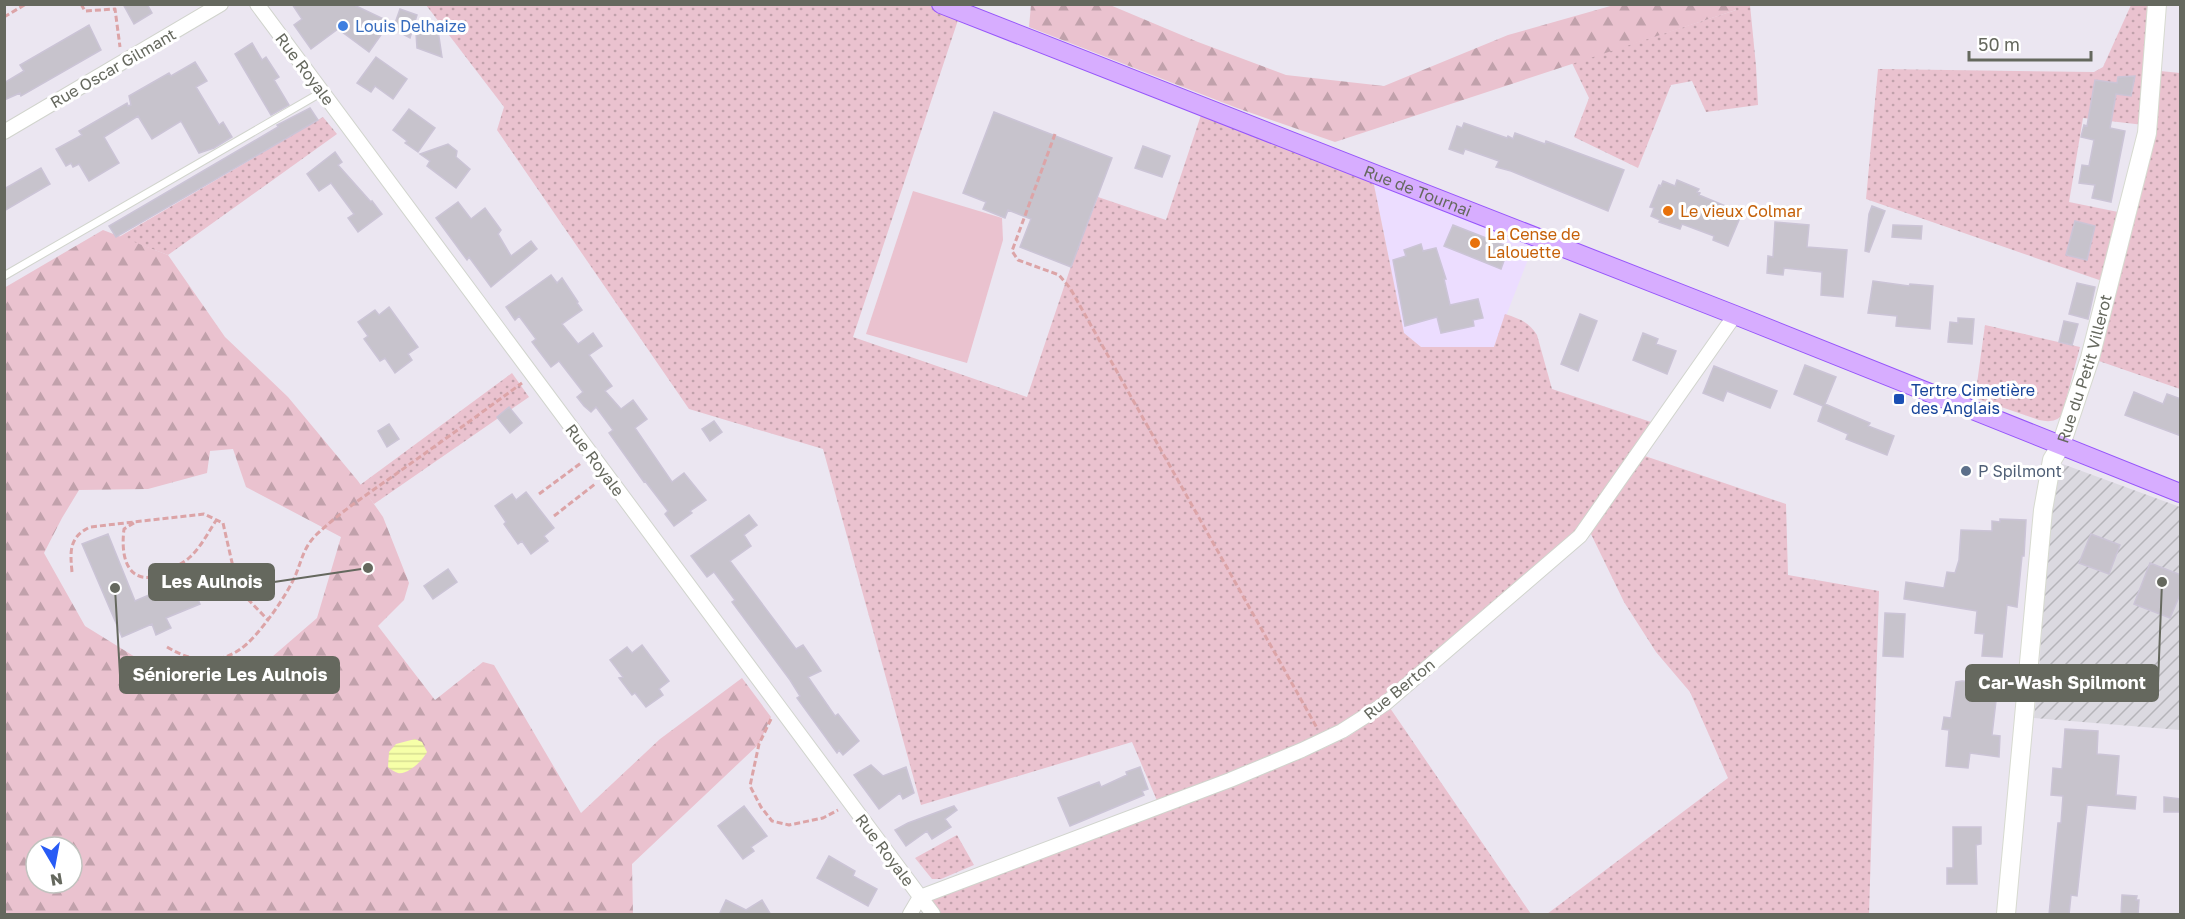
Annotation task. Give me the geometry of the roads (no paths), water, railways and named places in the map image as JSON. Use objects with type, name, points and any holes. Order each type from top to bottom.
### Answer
[{"type":"main road","name":"Rue de Tournai","points":[[941,4],[1735,315],[2181,493]]},
{"type":"street","name":"Rue Oscar Gilmant","points":[[4,132],[221,4]]},
{"type":"street","name":"Rue Royale","points":[[257,4],[933,915]]},
{"type":"street","name":"Rue du Petit Villerot","points":[[2006,915],[2043,510],[2052,460],[2061,445],[2090,358],[2147,133],[2157,4]]},
{"type":"street","name":"Rue Berton","points":[[920,897],[1230,780],[1323,740],[1356,723],[1386,703],[1580,536],[1735,315]]},
{"type":"street","points":[[910,915],[920,897]]},
{"type":"lane","points":[[4,276],[322,92]]},
{"type":"place","name":"Louis Delhaize","points":[[343,26]]},
{"type":"place","name":"Le vieux Colmar","points":[[1668,211]]},
{"type":"place","name":"La Cense de Lalouette","points":[[1475,243]]},
{"type":"place","name":"Tertre Cimetière des Anglais","points":[[1899,399]]},
{"type":"place","name":"P Spilmont","points":[[1966,471]]},
{"type":"place","name":"Les Aulnois","points":[[368,568]]},
{"type":"place","name":"Car-Wash Spilmont","points":[[2162,582]]},
{"type":"place","name":"Séniorerie Les Aulnois","points":[[115,588]]}]
